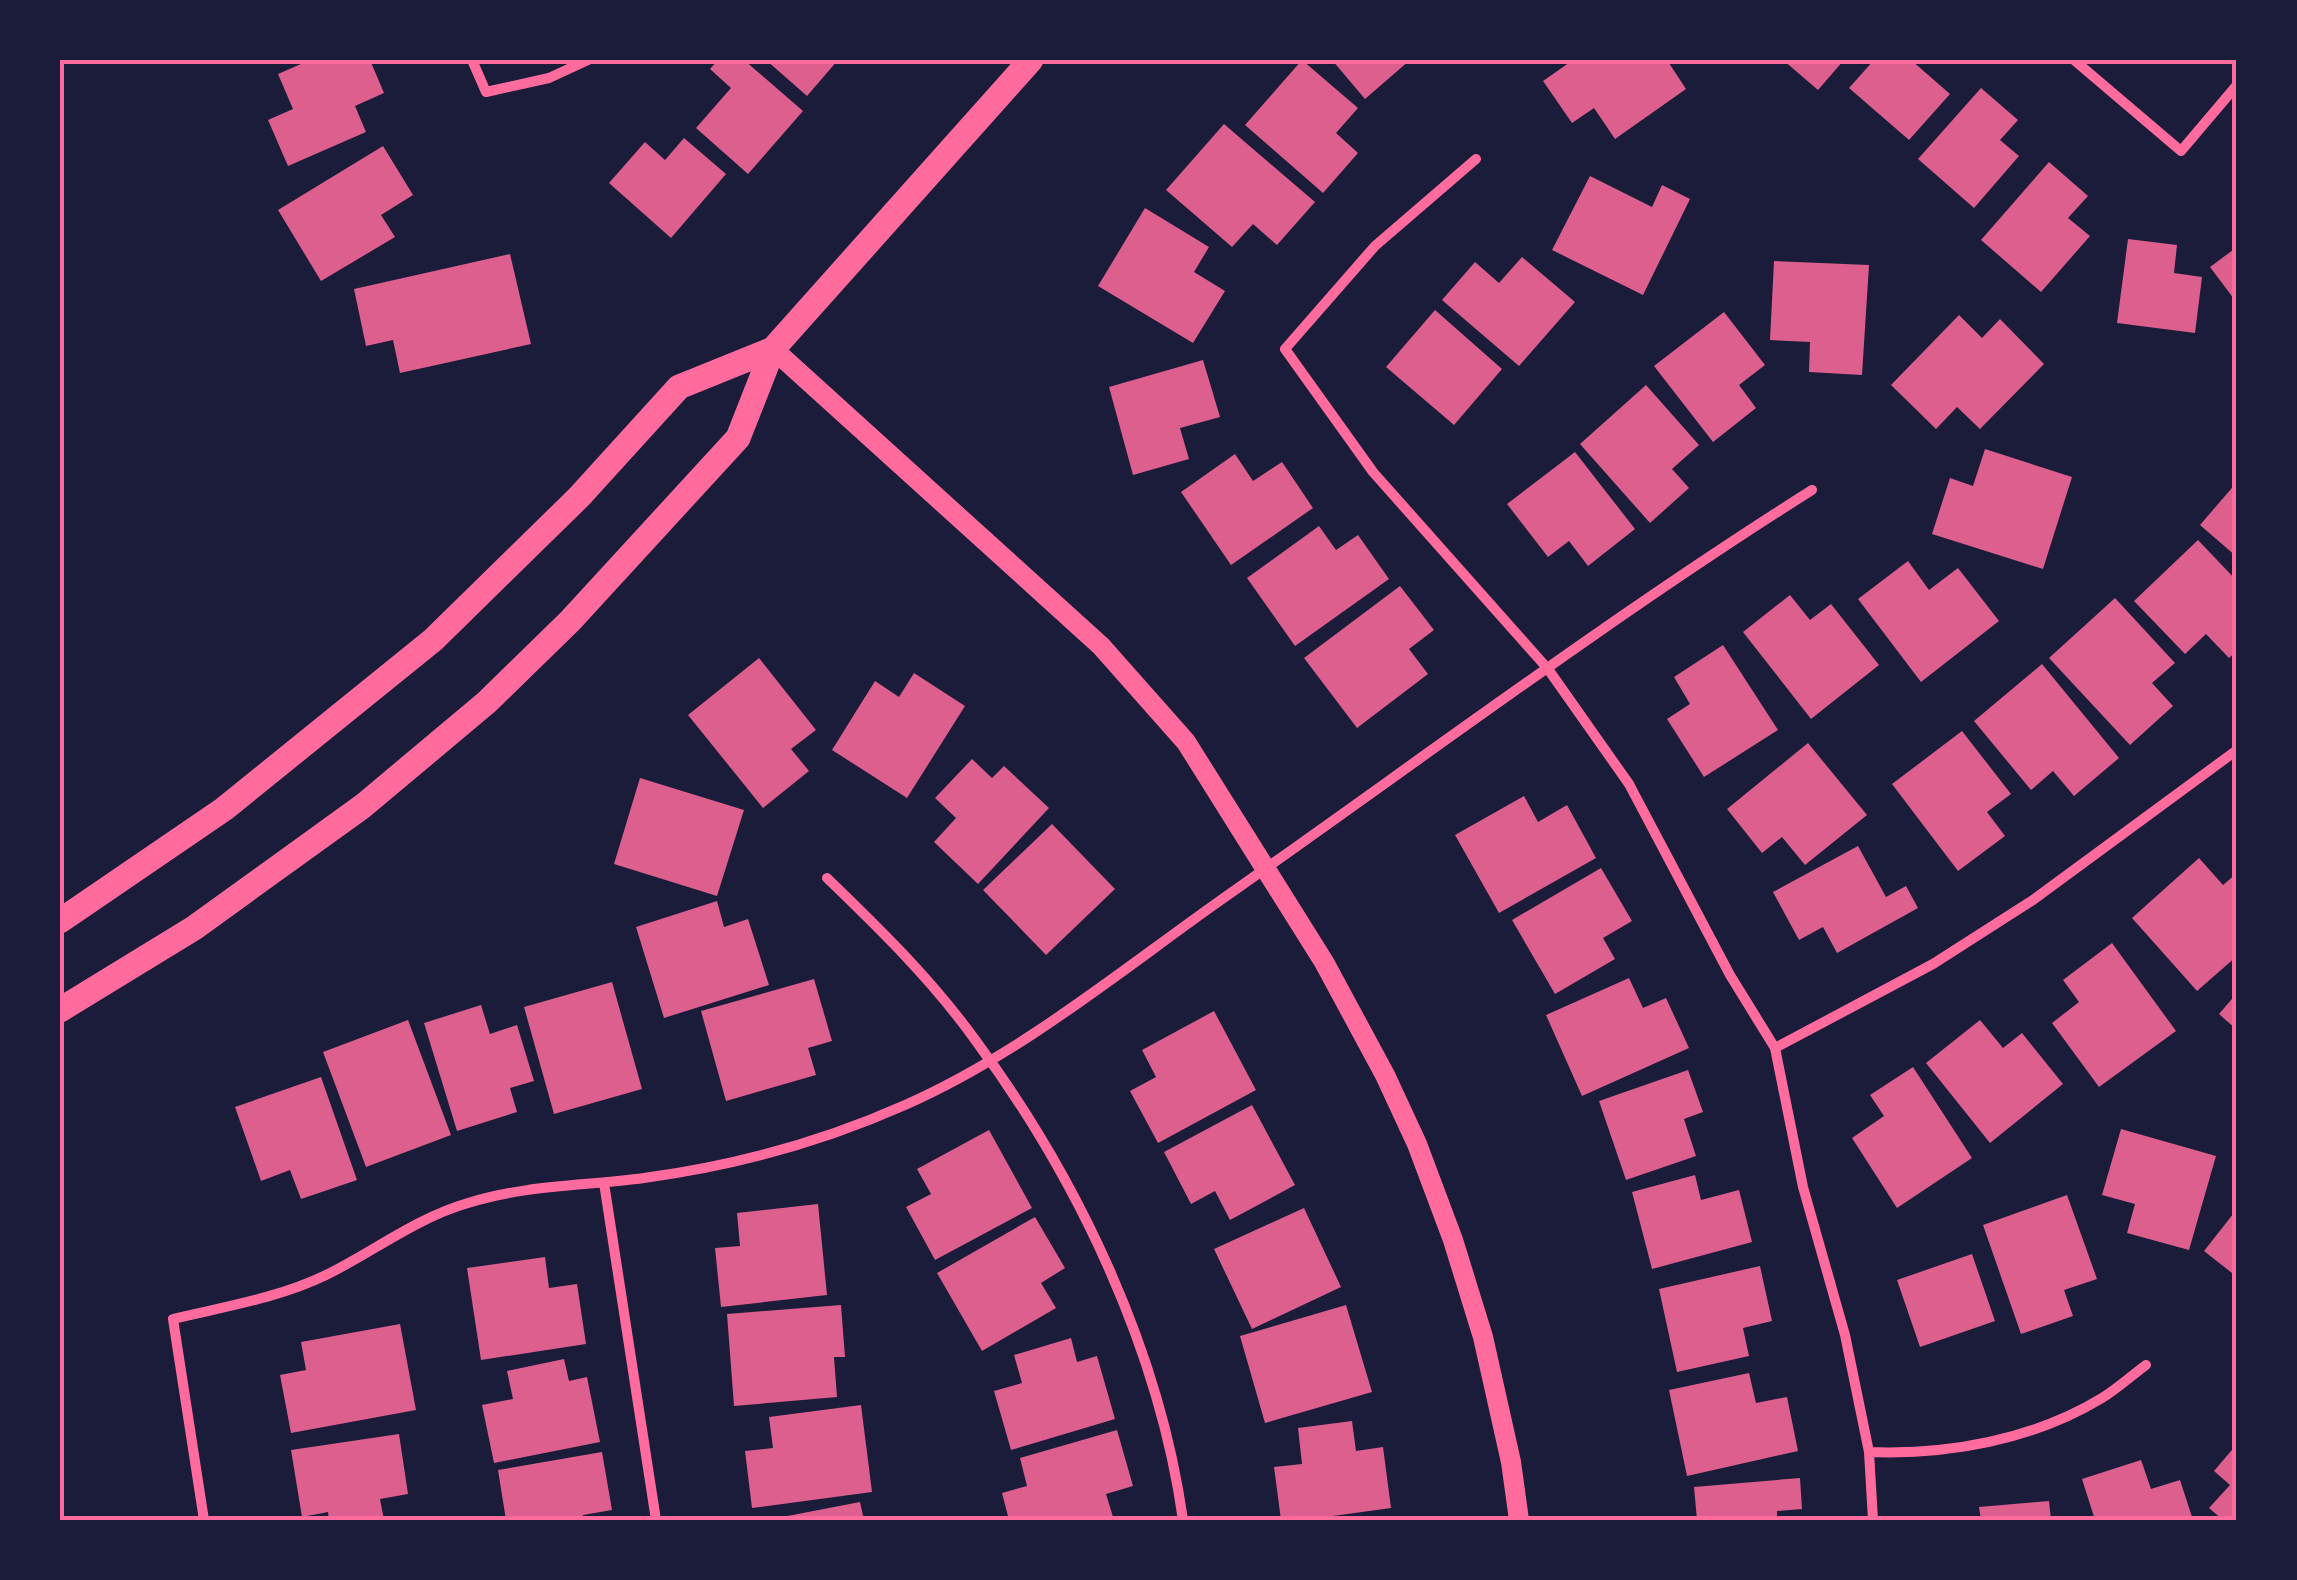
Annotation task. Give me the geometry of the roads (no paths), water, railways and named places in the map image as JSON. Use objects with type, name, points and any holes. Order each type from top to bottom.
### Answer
[{"type":"main road","points":[[60,1010],[151,956],[267,878],[363,806],[488,702],[570,622],[738,438],[773,349],[1031,60]]},
{"type":"main road","points":[[773,349],[1100,646],[1186,742],[1324,962],[1385,1074],[1417,1144],[1454,1240],[1483,1337],[1511,1462],[1519,1520]]},
{"type":"main road","points":[[60,921],[224,809],[433,640],[553,523],[679,387],[773,349]]},
{"type":"street","points":[[472,60],[486,92],[549,78],[588,60]]},
{"type":"street","points":[[2074,60],[2180,151],[2237,86]]},
{"type":"street","points":[[1476,158],[1376,246],[1285,349],[1373,472],[1548,669],[1630,784],[1730,975],[1775,1048],[1802,1188],[1845,1335],[1868,1452],[1873,1520]]},
{"type":"street","points":[[204,1520],[173,1319],[322,1277],[418,1223],[466,1203],[528,1189],[604,1183],[724,1164],[801,1144],[905,1105],[990,1060],[1548,669],[1812,490]]},
{"type":"street","points":[[1775,1048],[1933,964],[2016,911],[2237,751]]},
{"type":"street","points":[[828,878],[898,947],[990,1060],[1040,1136],[1078,1205],[1126,1313],[1158,1407],[1183,1520]]},
{"type":"street","points":[[604,1183],[656,1520]]},
{"type":"street","points":[[1868,1452],[1964,1447],[2009,1437],[2056,1422],[2103,1398],[2146,1365]]}]
